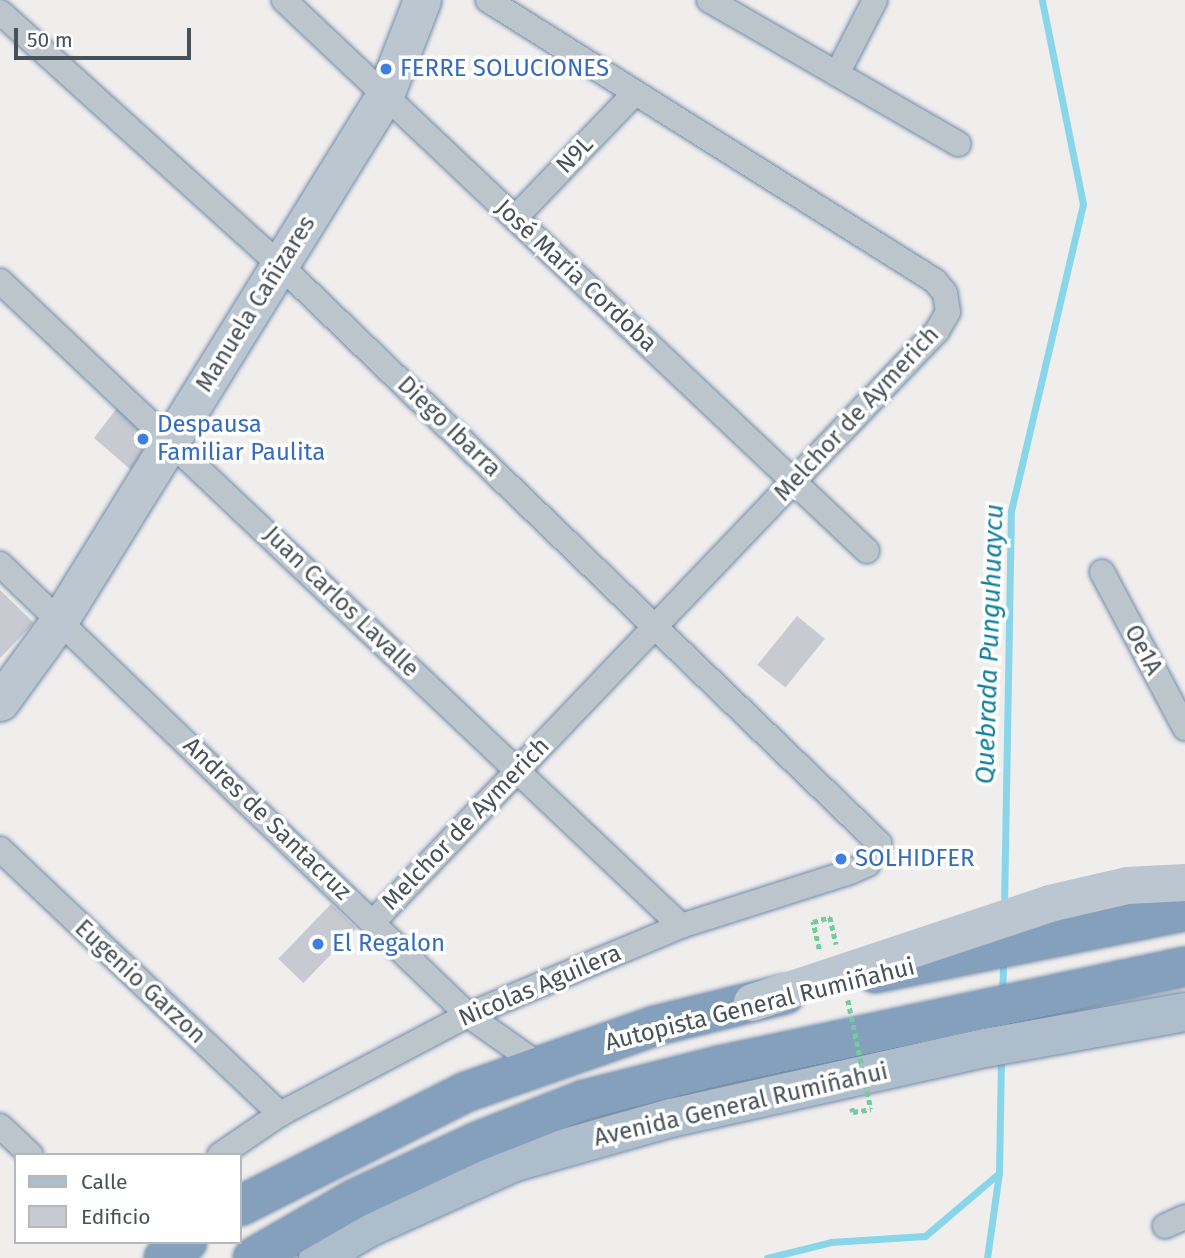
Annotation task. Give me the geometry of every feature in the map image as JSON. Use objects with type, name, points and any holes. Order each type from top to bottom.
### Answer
[{"type":"highway","name":"Autopista General Rumiñahui","points":[[242,1205],[390,1127],[539,1065],[654,1026],[752,1002],[1185,911]]},
{"type":"highway","name":"Autopista General Rumiñahui","points":[[253,1258],[353,1200],[477,1142],[584,1100],[718,1066],[1185,967]]},
{"type":"highway","points":[[164,1258],[184,1244]]},
{"type":"main road","name":"Avenida General Rumiñahui","points":[[318,1258],[368,1228],[515,1162],[671,1118],[999,1046],[1185,1012]]},
{"type":"street","name":"José Maria Cordoba","points":[[285,0],[867,551]]},
{"type":"street","name":"Manuela Cañizares","points":[[0,702],[59,621],[385,95],[422,0]]},
{"type":"street","name":"Melchor de Aymerich","points":[[374,921],[653,625],[794,482],[945,322],[947,297],[940,286],[918,270],[488,0]]},
{"type":"street","points":[[709,0],[958,144]]},
{"type":"street","points":[[837,74],[876,0]]},
{"type":"street","name":"Diego Ibarra","points":[[0,12],[279,264],[877,839],[876,855]]},
{"type":"street","name":"N9L","points":[[515,218],[635,93]]},
{"type":"street","name":"Juan Carlos Lavalle","points":[[0,281],[172,441],[681,926]]},
{"type":"street","name":"Andres de Santacruz","points":[[0,564],[374,921],[468,1015],[539,1065]]},
{"type":"street","name":"Oe1A","points":[[1102,572],[1185,727]]},
{"type":"street","name":"Eugenio Garzon","points":[[0,849],[280,1114]]},
{"type":"street","name":"Nicolas Aguilera","points":[[223,1153],[280,1114],[468,1015],[681,926],[850,872],[876,855]]},
{"type":"street","points":[[752,1002],[1049,903],[1127,885],[1185,882]]},
{"type":"street","points":[[1053,1035],[1185,1018]]},
{"type":"street","points":[[0,1126],[29,1153]]},
{"type":"path","points":[[813,922],[830,917],[838,956]]},
{"type":"path","points":[[846,994],[871,1109],[853,1112]]},
{"type":"building","points":[[117,408],[150,438],[131,470],[94,438]]},
{"type":"building","points":[[0,590],[34,623],[0,658]]},
{"type":"building","points":[[797,616],[825,639],[785,688],[757,665]]},
{"type":"building","name":"El Regalon","points":[[331,904],[356,928],[303,983],[278,959]]},
{"type":"waterway","name":"Quebrada Punguhuaycu","points":[[1004,908],[1011,511],[1083,204],[1042,0]]},
{"type":"waterway","name":"Quebrada Punguhuaycu","points":[[1002,996],[1003,958]]},
{"type":"waterway","name":"Quebrada Punguhuaycu","points":[[987,1258],[999,1173],[1001,1056]]},
{"type":"waterway","points":[[767,1258],[831,1242],[925,1236],[999,1173]]},
{"type":"place","name":"FERRE SOLUCIONES","points":[[386,69]]},
{"type":"place","name":"Despausa Familiar Paulita","points":[[143,439]]},
{"type":"place","name":"SOLHIDFER","points":[[841,859]]},
{"type":"place","name":"El Regalon","points":[[318,944]]}]
